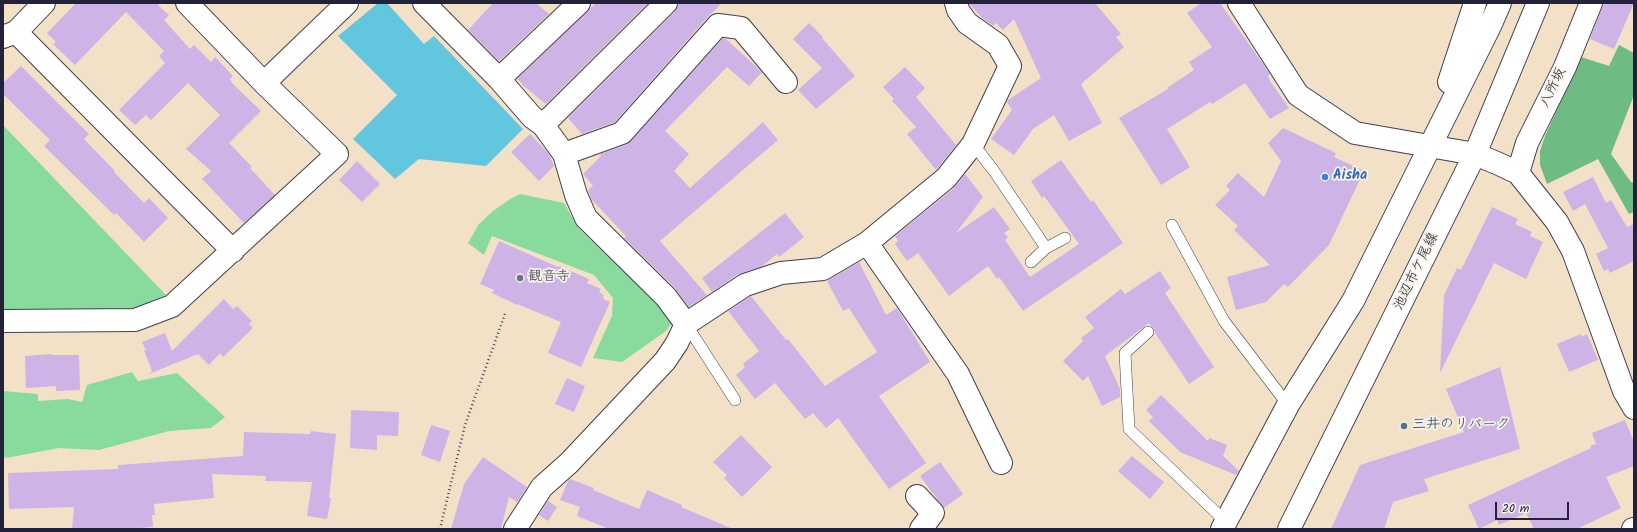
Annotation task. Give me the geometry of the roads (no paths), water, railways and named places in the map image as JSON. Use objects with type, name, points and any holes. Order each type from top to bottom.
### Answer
[{"type":"street","points":[[44,3],[9,34],[233,251]]},
{"type":"street","points":[[3,321],[135,320],[172,306],[337,154],[264,83],[186,3]]},
{"type":"street","points":[[264,83],[347,3]]},
{"type":"street","points":[[424,3],[499,79],[532,117],[543,125],[564,154],[576,195],[586,218],[666,297],[686,324]]},
{"type":"street","points":[[499,79],[580,3]]},
{"type":"street","points":[[543,125],[666,3]]},
{"type":"street","points":[[515,529],[542,487],[569,463],[665,361],[677,343],[686,324],[745,285],[781,273],[823,269],[868,243],[946,178],[973,144],[1010,66],[998,45],[967,23],[958,10],[956,3]]},
{"type":"street","points":[[1239,3],[1298,95],[1355,133],[1475,154],[1518,173],[1557,222],[1573,251],[1624,391],[1634,408]]},
{"type":"street","points":[[1429,146],[1475,3]]},
{"type":"street","points":[[1224,525],[1288,404],[1353,301],[1490,26],[1500,3]]},
{"type":"street","name":"八所坂","points":[[1518,173],[1527,143],[1565,67],[1591,3]]},
{"type":"street","name":"池辺市ケ尾線","points":[[1289,529],[1475,154],[1538,6]]},
{"type":"street","points":[[564,154],[622,133],[718,25],[741,28],[786,82]]},
{"type":"street","points":[[868,243],[958,374],[1001,463]]},
{"type":"street","points":[[917,496],[933,514],[921,529]]},
{"type":"lane","points":[[973,144],[994,171],[1046,248]]},
{"type":"lane","points":[[1172,225],[1224,321],[1288,404]]},
{"type":"lane","points":[[1031,262],[1046,248],[1065,238]]},
{"type":"lane","points":[[686,324],[735,400]]},
{"type":"lane","points":[[1148,332],[1126,353],[1129,428],[1224,525]]},
{"type":"water","points":[[378,3],[387,3],[424,44],[434,36],[523,129],[486,166],[419,159],[395,179],[353,139],[397,95],[338,36]]},
{"type":"place","name":"Aisha","points":[[1325,177]]},
{"type":"place","name":"観音寺","points":[[520,278]]},
{"type":"place","name":"三井のリパーク","points":[[1404,426]]}]
